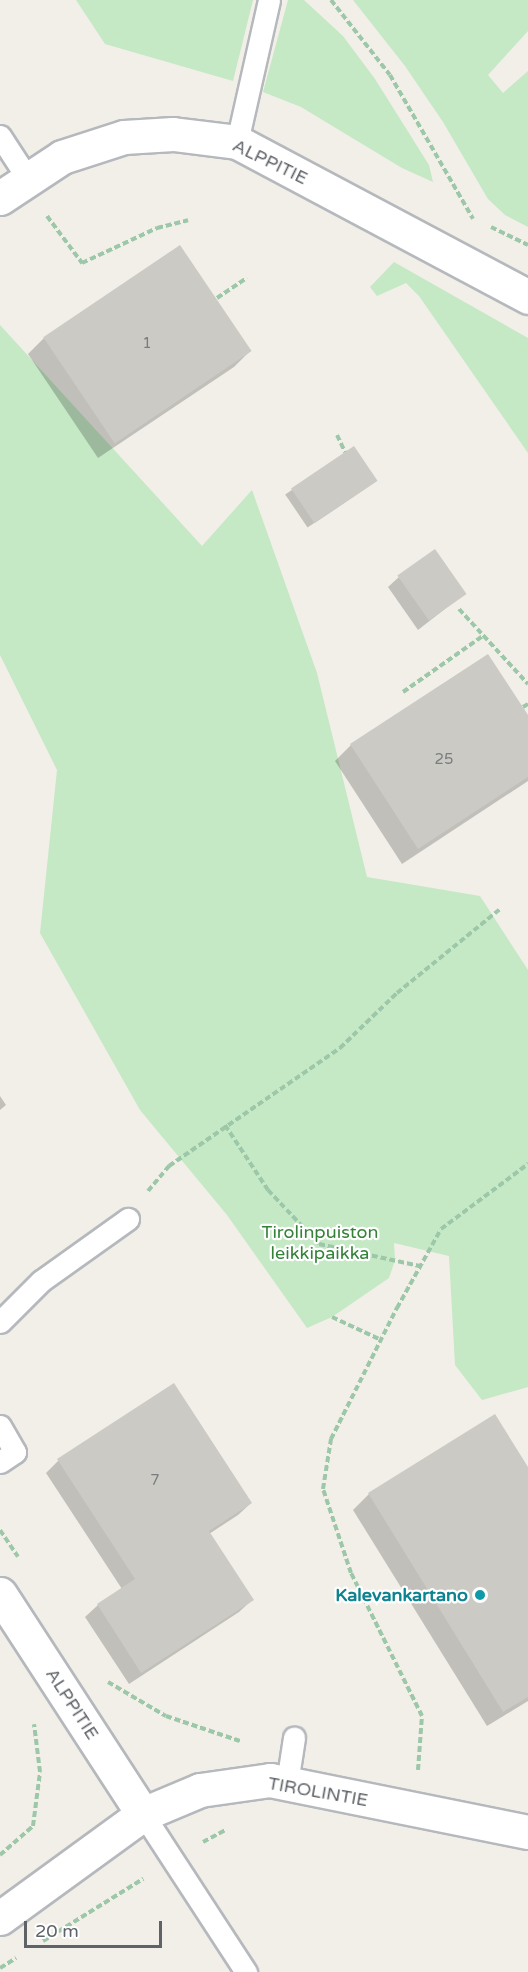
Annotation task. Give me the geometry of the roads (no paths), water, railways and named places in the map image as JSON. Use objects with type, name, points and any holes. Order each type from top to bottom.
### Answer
[{"type":"street","name":"ALPPITIE","points":[[0,198],[62,157],[124,137],[173,134],[237,142],[528,297]]},
{"type":"street","name":"ALPPITIE","points":[[0,1594],[143,1814]]},
{"type":"street","name":"TIROLINTIE","points":[[0,1918],[143,1814],[200,1791],[270,1780],[290,1758],[528,1832]]},
{"type":"lane","points":[[237,142],[269,0]]},
{"type":"lane","points":[[0,136],[28,179]]},
{"type":"lane","points":[[0,1322],[41,1281],[128,1219]]},
{"type":"lane","points":[[0,1426],[15,1452],[0,1462]]},
{"type":"lane","points":[[143,1814],[246,1972]]},
{"type":"place","name":"Kalevankartano","points":[[480,1595]]},
{"type":"park label","name":"Tirolinpuiston leikkipaikka","points":[[320,1243]]}]
